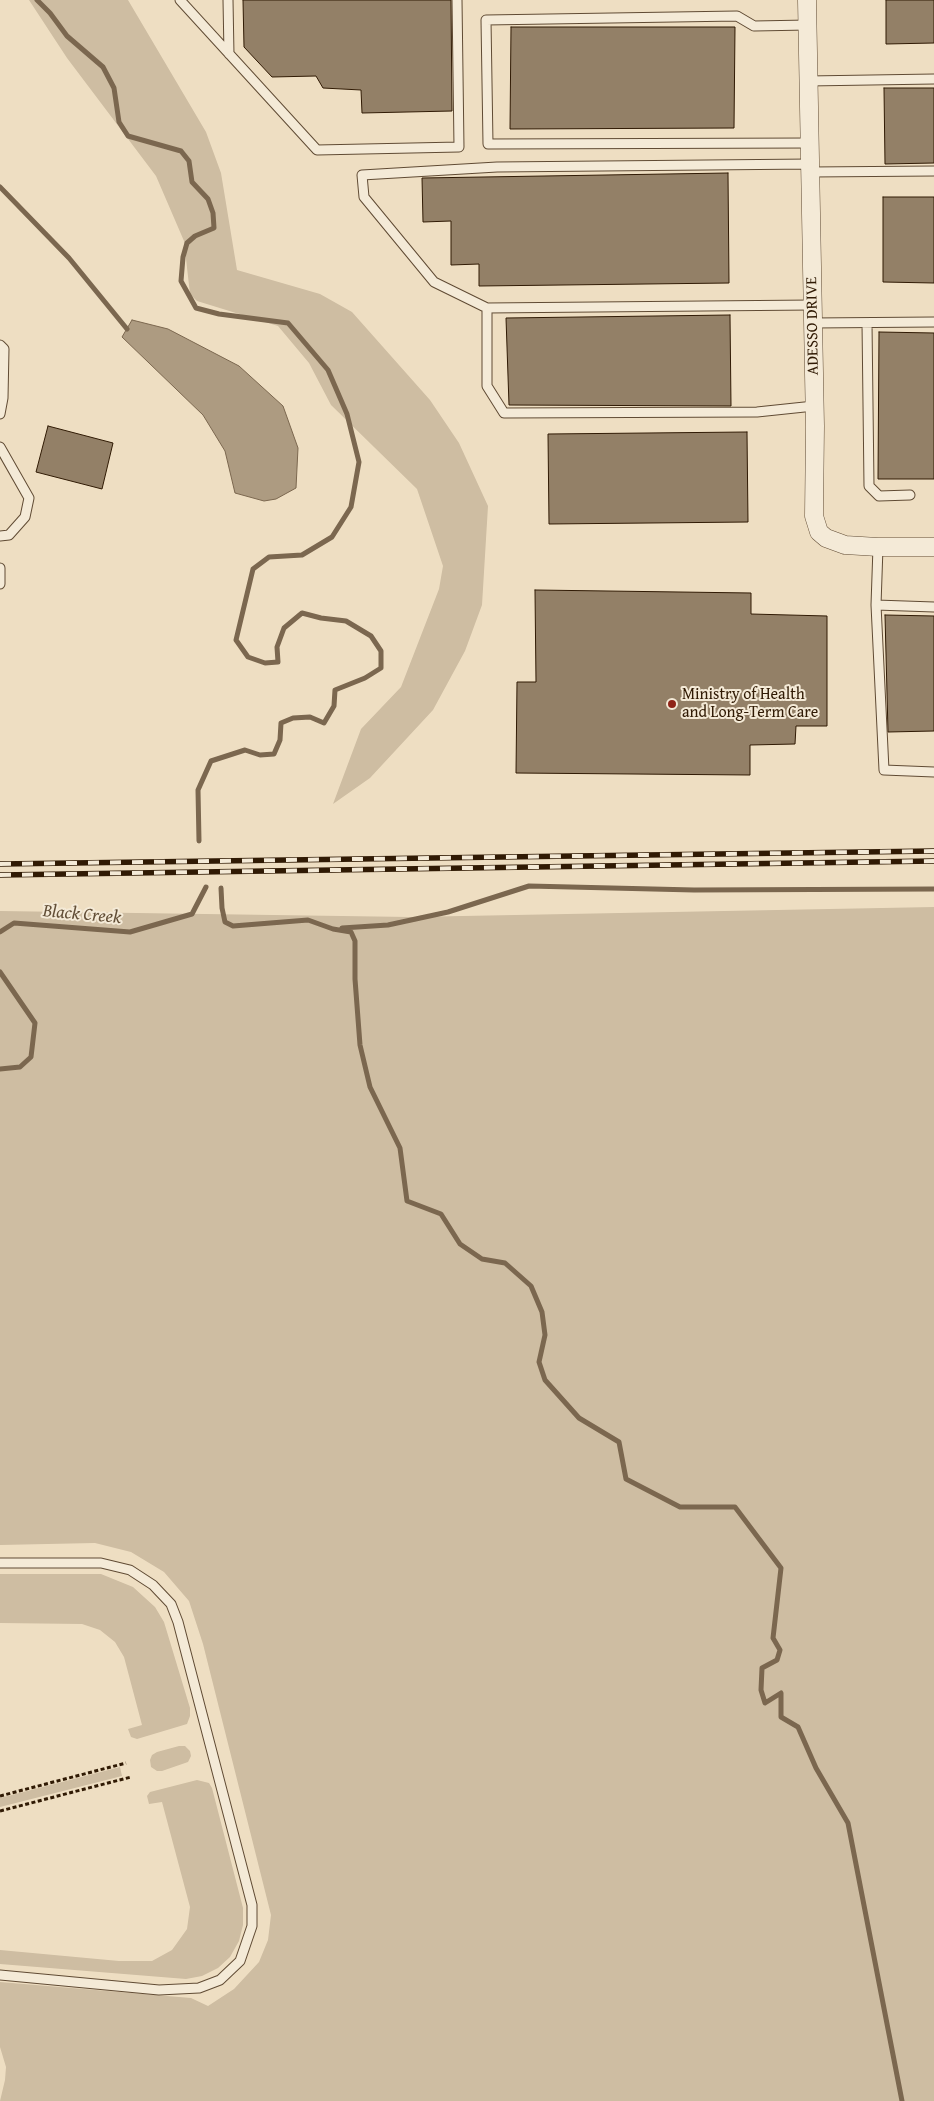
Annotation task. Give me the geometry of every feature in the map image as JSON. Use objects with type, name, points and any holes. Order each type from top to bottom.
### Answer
[{"type":"street","name":"ADESSO DRIVE","points":[[807,0],[811,143],[814,516],[819,532],[826,538],[845,545],[934,547]]},
{"type":"lane","points":[[180,0],[317,150],[459,147],[457,0]]},
{"type":"lane","points":[[228,0],[229,54]]},
{"type":"lane","points":[[808,25],[754,26],[737,16],[486,20],[488,144],[811,143]]},
{"type":"lane","points":[[808,81],[934,79]]},
{"type":"lane","points":[[812,305],[488,308],[434,282],[364,197],[362,175],[497,167],[811,168],[934,172]]},
{"type":"lane","points":[[488,308],[487,386],[504,413],[757,412],[814,406]]},
{"type":"lane","points":[[813,323],[934,322]]},
{"type":"lane","points":[[867,323],[870,486],[879,496],[910,495]]},
{"type":"lane","points":[[0,345],[4,349],[4,359],[3,398],[0,414]]},
{"type":"lane","points":[[0,447],[29,498],[25,517],[9,535],[0,536]]},
{"type":"lane","points":[[878,547],[876,605],[884,770],[934,772]]},
{"type":"lane","points":[[0,568],[0,584]]},
{"type":"lane","points":[[876,605],[934,607]]},
{"type":"lane","points":[[0,1563],[101,1563],[130,1570],[153,1585],[171,1604],[178,1622],[252,1905],[252,1926],[247,1946],[235,1966],[220,1980],[199,1988],[159,1990],[0,1975]]},
{"type":"path","points":[[0,1796],[126,1763]]},
{"type":"path","points":[[0,1811],[131,1777]]},
{"type":"shaded area","points":[[29,0],[128,0],[206,132],[221,173],[237,270],[320,294],[352,312],[430,400],[459,443],[488,506],[482,605],[465,651],[433,710],[370,778],[333,804],[361,729],[401,687],[439,589],[443,566],[417,489],[331,405],[309,363],[278,326],[197,301],[190,294],[184,241],[156,176],[67,58]]},
{"type":"shaded area","points":[[132,320],[168,329],[239,366],[283,406],[298,448],[296,488],[276,499],[264,501],[235,493],[225,451],[203,415],[122,337]]},
{"type":"shaded area","points":[[934,907],[934,2101],[0,2101],[6,2067],[0,2047],[0,1982],[191,1998],[208,2006],[234,1989],[259,1962],[268,1940],[271,1915],[203,1644],[189,1601],[164,1572],[131,1552],[95,1543],[0,1545],[0,911],[410,917]]},
{"type":"shaded area","points":[[0,1574],[101,1574],[133,1587],[155,1607],[164,1622],[190,1708],[187,1724],[137,1739],[131,1737],[128,1729],[142,1725],[124,1657],[115,1642],[100,1630],[82,1624],[0,1623]]},
{"type":"shaded area","points":[[179,1746],[185,1746],[190,1751],[191,1756],[188,1762],[162,1771],[157,1771],[151,1767],[150,1760],[152,1755]]},
{"type":"shaded area","points":[[120,1767],[122,1776],[0,1807],[0,1798]]},
{"type":"shaded area","points":[[197,1780],[209,1783],[212,1788],[243,1908],[243,1925],[239,1941],[230,1957],[218,1968],[202,1976],[186,1979],[0,1964],[0,1950],[119,1961],[152,1961],[172,1950],[187,1929],[190,1907],[162,1802],[149,1804],[147,1796],[150,1792]]},
{"type":"building","points":[[243,0],[451,0],[452,111],[362,113],[361,90],[323,88],[316,76],[272,77],[244,47]]},
{"type":"building","points":[[886,0],[934,0],[934,43],[886,44]]},
{"type":"building","points":[[511,27],[735,27],[734,128],[510,129]]},
{"type":"building","points":[[884,88],[934,88],[934,163],[885,164]]},
{"type":"building","points":[[728,173],[729,283],[479,286],[479,264],[451,265],[451,221],[423,222],[422,178]]},
{"type":"building","points":[[883,197],[934,197],[934,283],[883,282]]},
{"type":"building","points":[[730,315],[731,406],[509,405],[506,318]]},
{"type":"building","points":[[879,332],[934,333],[934,479],[878,479]]},
{"type":"building","points":[[48,426],[113,443],[102,489],[36,472]]},
{"type":"building","points":[[747,432],[748,522],[549,524],[548,434]]},
{"type":"building","name":"Ministry of Health and Long-Term Care","points":[[535,590],[751,593],[751,614],[827,616],[827,726],[796,726],[795,744],[750,745],[750,775],[516,773],[517,682],[536,682]]},
{"type":"building","points":[[885,615],[934,616],[934,731],[888,732]]},
{"type":"waterway","name":"Black Creek","points":[[37,0],[50,13],[67,36],[103,67],[114,88],[119,122],[128,136],[181,151],[189,161],[192,182],[208,199],[213,213],[214,228],[195,236],[187,243],[183,257],[181,281],[196,308],[219,314],[288,323],[328,370],[347,414],[359,462],[351,507],[332,537],[302,555],[269,557],[253,569],[236,640],[248,657],[265,663],[278,662],[277,647],[284,628],[302,613],[321,618],[346,621],[371,636],[381,651],[381,668],[365,678],[335,690],[334,706],[324,723],[310,717],[293,718],[281,723],[280,740],[274,754],[260,755],[245,750],[211,761],[198,790],[199,841]]},
{"type":"waterway","points":[[0,187],[69,258],[127,329]]},
{"type":"waterway","points":[[342,928],[388,925],[448,912],[529,886],[694,890],[934,889]]},
{"type":"waterway","name":"Black Creek","points":[[0,932],[14,923],[130,932],[192,914],[206,887]]},
{"type":"waterway","points":[[221,888],[225,922],[233,926],[308,920],[333,929],[351,932],[355,941],[355,979],[360,1045],[370,1087],[400,1148],[407,1201],[441,1214],[460,1244],[482,1259],[505,1263],[531,1286],[542,1312],[545,1335],[539,1362],[545,1380],[579,1418],[619,1442],[626,1479],[680,1507],[735,1507],[781,1568],[773,1638],[780,1650],[777,1660],[762,1668],[761,1690],[765,1703],[781,1693],[781,1717],[798,1727],[816,1768],[848,1823],[902,2101]]},
{"type":"waterway","name":"Black Creek","points":[[0,972],[35,1023],[31,1057],[20,1067],[0,1069]]},
{"type":"railway","points":[[0,864],[934,851]]},
{"type":"railway","points":[[0,875],[934,861]]},
{"type":"place","name":"Ministry of Health and Long-Term Care","points":[[672,704]]}]
